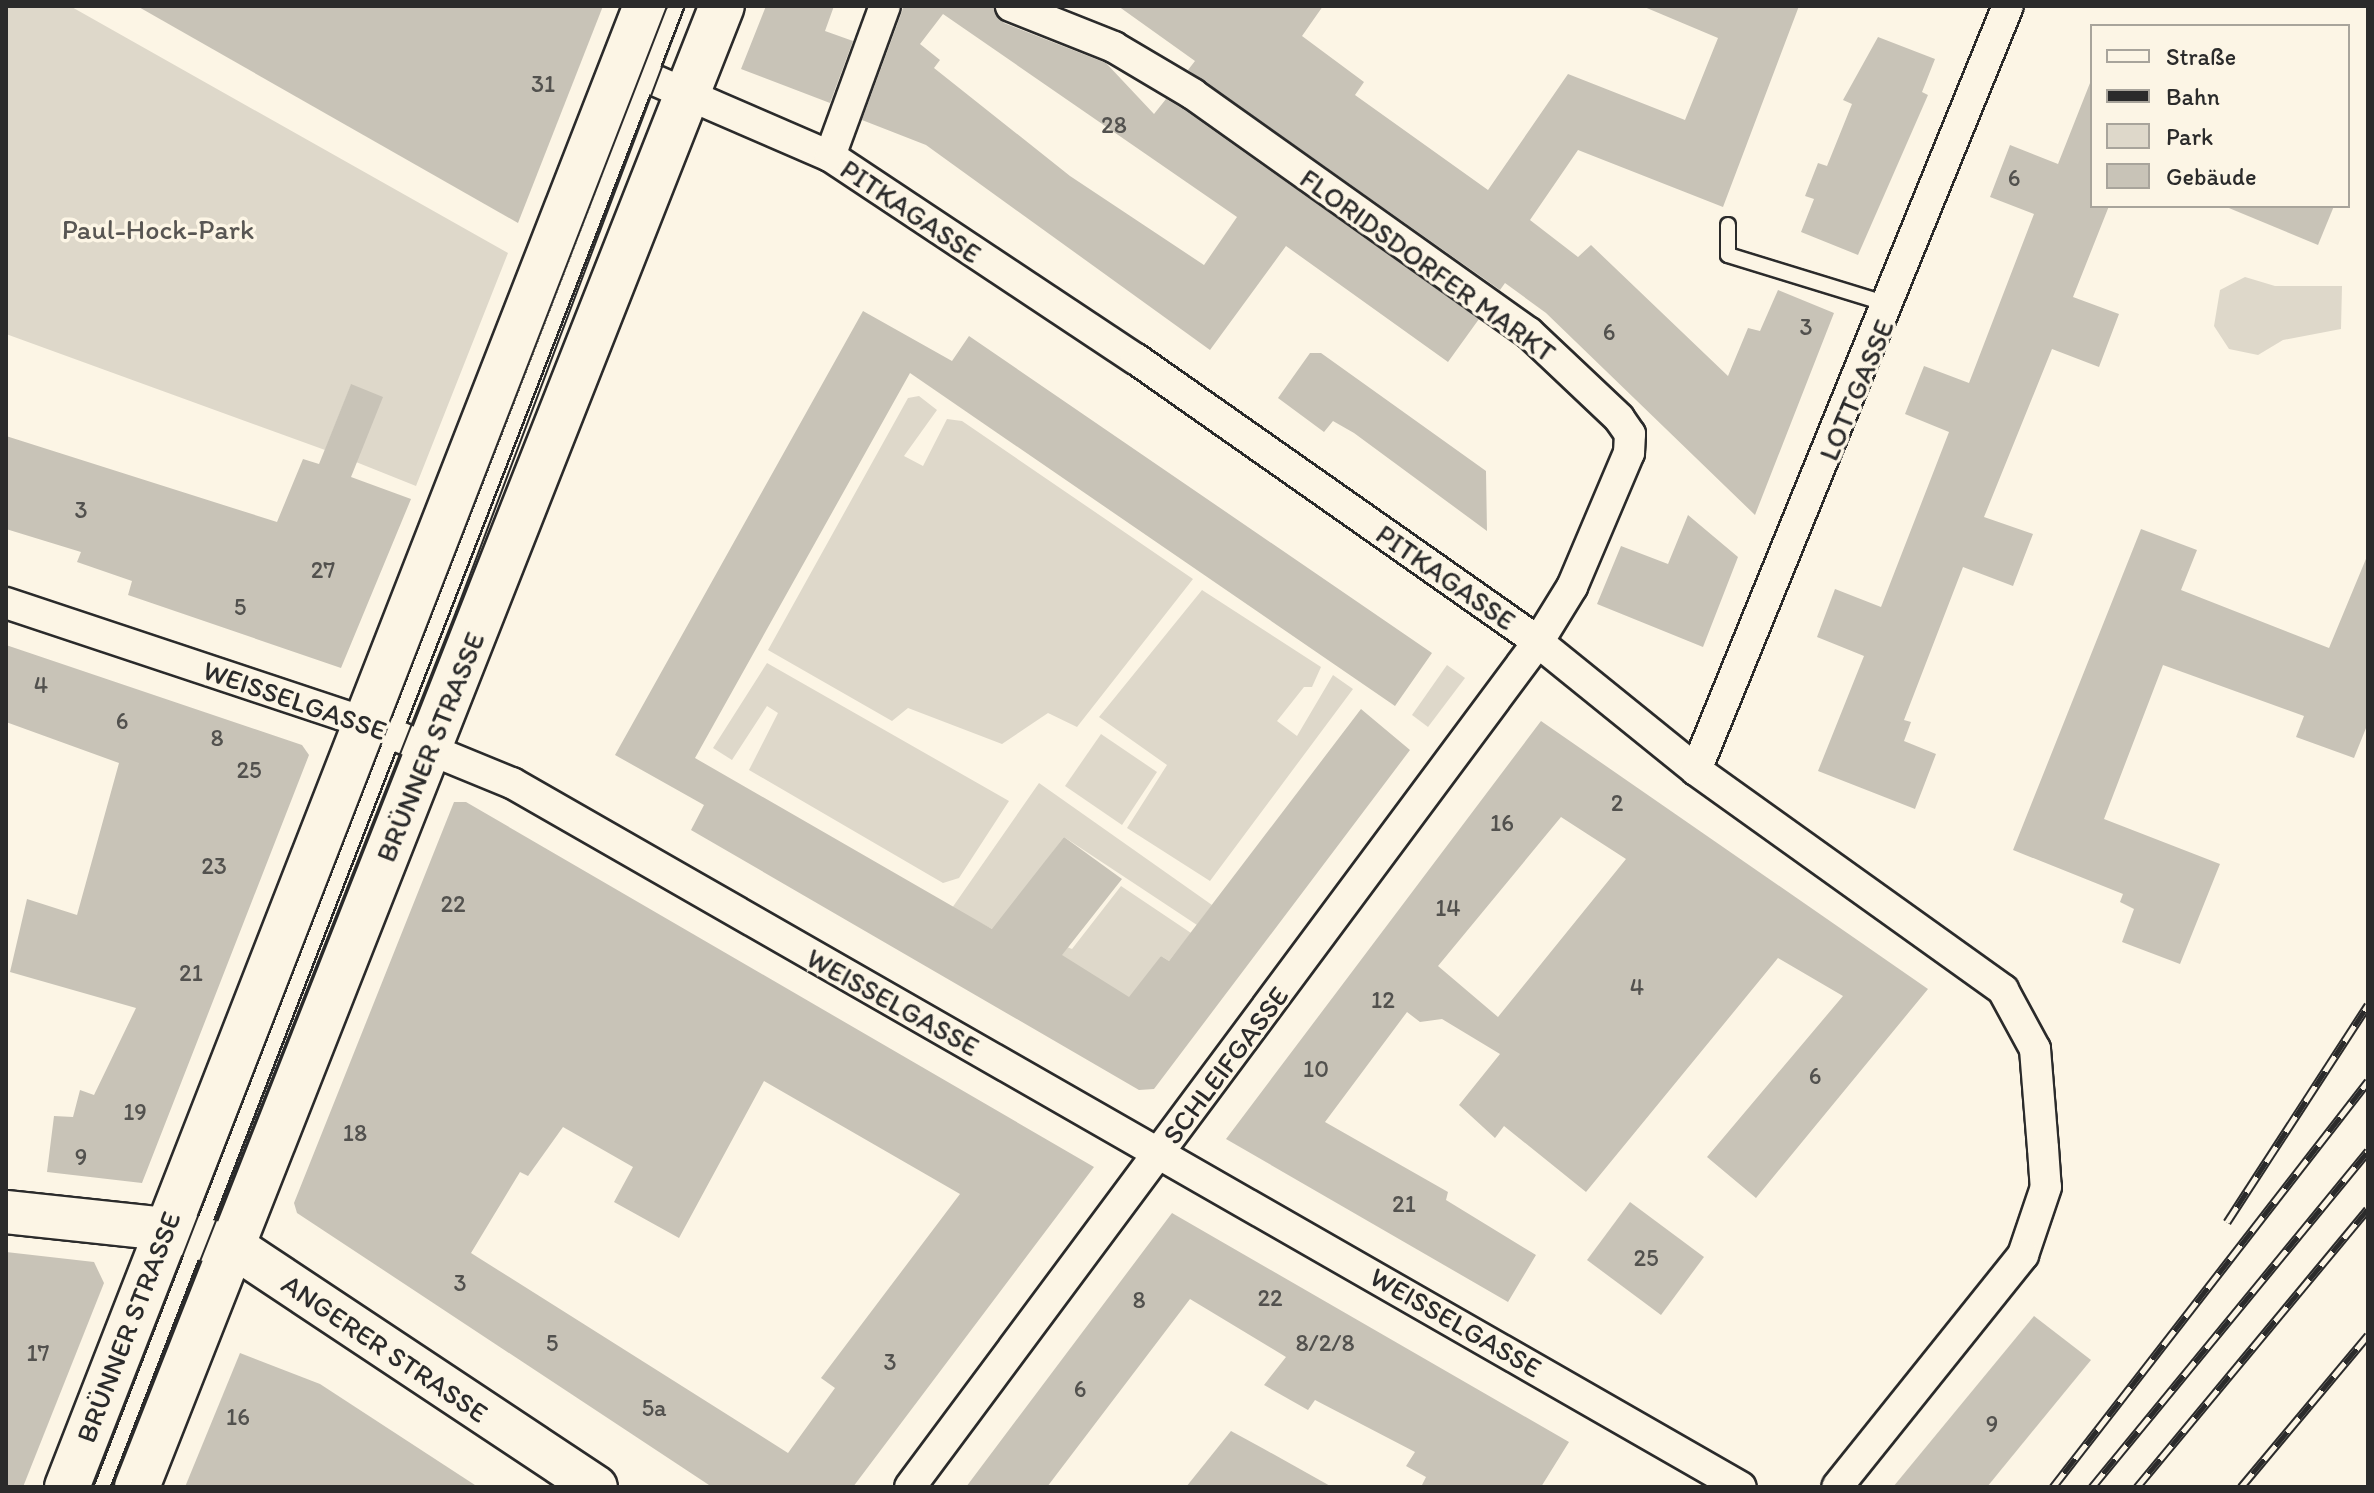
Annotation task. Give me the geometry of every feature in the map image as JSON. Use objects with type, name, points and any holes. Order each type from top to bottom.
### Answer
[{"type":"main road","name":"BRÜNNER STRASSE","points":[[67,1487],[201,1238],[654,78],[646,6]]},
{"type":"main road","name":"BRÜNNER STRASSE","points":[[137,1487],[201,1238],[654,78],[722,6]]},
{"type":"main road","points":[[6,1212],[201,1238]]},
{"type":"main road","name":"ANGERER STRASSE","points":[[201,1238],[596,1487]]},
{"type":"street","points":[[830,156],[885,6]]},
{"type":"street","name":"FLORIDSDORFER MARKT","points":[[1011,6],[1114,47],[1193,94],[1529,333],[1619,418],[1630,434],[1629,453],[1572,587],[1538,642]]},
{"type":"street","name":"LOTTGASSE","points":[[1696,770],[1891,306],[2008,6]]},
{"type":"street","name":"PITKAGASSE","points":[[654,78],[830,156],[1190,396],[1538,642],[1696,770],[2003,990],[2035,1049],[2045,1174],[2023,1255],[1837,1487]]},
{"type":"street","name":"WEISSELGASSE","points":[[6,603],[398,734],[512,783],[1741,1487]]},
{"type":"street","name":"SCHLEIFGASSE","points":[[910,1487],[1538,642]]},
{"type":"lane","name":"BRÜNNER STRASSE","points":[[654,78],[676,6]]},
{"type":"lane","points":[[1728,225],[1728,255],[1891,306]]},
{"type":"lane","name":"BRÜNNER STRASSE","points":[[102,1487],[398,734]]},
{"type":"lane","points":[[201,1238],[222,1187]]},
{"type":"green space","name":"Paul-Hock-Park","points":[[6,6],[70,6],[508,253],[416,486],[356,462],[351,385],[325,450],[6,334]]},
{"type":"green space","points":[[2245,277],[2275,286],[2342,286],[2341,329],[2283,340],[2258,355],[2229,349],[2214,326],[2220,290]]},
{"type":"green space","points":[[919,396],[937,410],[904,456],[923,466],[947,419],[962,421],[1193,579],[1077,727],[1048,713],[1002,744],[908,708],[892,721],[768,650],[908,398]]},
{"type":"green space","points":[[1202,590],[1321,667],[1312,687],[1304,687],[1277,721],[1297,736],[1333,675],[1353,689],[1210,881],[1127,828],[1167,765],[1099,717]]},
{"type":"green space","points":[[767,663],[1009,801],[959,878],[943,883],[749,770],[778,713],[767,706],[732,760],[713,748]]},
{"type":"green space","points":[[1447,665],[1465,678],[1428,727],[1412,715]]},
{"type":"green space","points":[[1101,734],[1157,772],[1122,825],[1065,786]]},
{"type":"green space","points":[[1039,783],[1212,905],[1197,925],[1064,837],[994,930],[952,908]]},
{"type":"green space","points":[[1121,886],[1191,933],[1169,961],[1161,956],[1134,1005],[1098,989],[1034,934],[1072,949]]},
{"type":"building","points":[[137,6],[603,6],[518,223]]},
{"type":"building","points":[[766,6],[834,6],[825,31],[853,41],[830,103],[741,69]]},
{"type":"building","points":[[904,6],[993,6],[1004,23],[1106,63],[1154,114],[1166,99],[1183,109],[1479,319],[1448,362],[1286,246],[1210,350],[926,145],[862,120]],"holes":[[[943,14],[1237,217],[1204,265],[1070,176],[934,68],[940,60],[920,44]]]},
{"type":"building","points":[[1118,6],[1323,6],[1302,36],[1364,82],[1355,95],[1488,190],[1568,74],[1685,120],[1718,38],[1642,6],[1799,6],[1723,207],[1578,150],[1530,220],[1578,257],[1591,245],[1728,376],[1748,328],[1760,331],[1778,290],[1834,313],[1755,515],[1546,313],[1505,283],[1500,290],[1188,70],[1195,61]]},
{"type":"building","points":[[1878,37],[1935,59],[1922,92],[1928,95],[1858,255],[1801,232],[1814,199],[1805,196],[1818,163],[1827,166],[1852,104],[1843,100]]},
{"type":"building","points":[[2090,83],[2090,208],[2108,208],[2073,297],[2119,314],[2099,367],[2052,349],[1984,517],[2033,534],[2013,586],[1963,567],[1904,720],[1911,722],[1904,741],[1936,754],[1915,809],[1818,771],[1864,656],[1817,637],[1835,589],[1881,607],[1949,432],[1905,414],[1924,366],[1969,383],[2034,214],[1990,197],[2010,145],[2058,164]]},
{"type":"building","points":[[2229,208],[2333,208],[2318,245]]},
{"type":"building","points":[[863,311],[952,361],[969,336],[1432,653],[1395,706],[910,373],[695,758],[992,929],[1064,837],[1122,879],[1062,955],[1129,997],[1161,956],[1169,961],[1361,709],[1410,750],[1154,1089],[1139,1090],[691,830],[704,805],[615,755]]},
{"type":"building","points":[[1310,353],[1321,353],[1486,471],[1487,531],[1354,433],[1333,421],[1324,432],[1278,398]]},
{"type":"building","points":[[351,384],[383,397],[351,477],[411,499],[341,668],[128,595],[132,581],[77,562],[81,552],[6,529],[6,436],[277,522],[303,459],[319,464]]},
{"type":"building","points":[[1688,515],[1738,557],[1703,647],[1597,604],[1621,546],[1668,564]]},
{"type":"building","points":[[2141,529],[2197,550],[2181,590],[2329,648],[2368,554],[2368,723],[2354,758],[2296,737],[2304,716],[2163,665],[2104,819],[2220,864],[2180,964],[2122,942],[2134,909],[2120,902],[2123,894],[2013,850]]},
{"type":"building","points":[[6,645],[302,745],[309,755],[142,1183],[47,1172],[54,1116],[73,1117],[80,1090],[94,1095],[136,1008],[10,972],[27,899],[77,915],[119,763],[6,722]]},
{"type":"building","points":[[1541,721],[1928,989],[1756,1198],[1707,1157],[1843,996],[1778,958],[1586,1192],[1504,1126],[1495,1138],[1459,1105],[1500,1054],[1442,1019],[1420,1022],[1407,1012],[1325,1122],[1448,1192],[1446,1200],[1536,1255],[1508,1302],[1226,1139]],"holes":[[[1561,817],[1626,859],[1498,1017],[1438,966]]]},
{"type":"building","points":[[454,802],[466,802],[1094,1167],[853,1487],[712,1487],[297,1213],[294,1203]],"holes":[[[764,1081],[960,1194],[821,1378],[835,1388],[788,1453],[471,1253],[520,1172],[528,1176],[563,1127],[633,1167],[614,1202],[679,1238]]]},
{"type":"building","points":[[1630,1202],[1704,1257],[1661,1315],[1587,1260]]},
{"type":"building","points":[[1172,1213],[1569,1442],[1541,1487],[1421,1487],[1426,1477],[1406,1466],[1415,1452],[1315,1400],[1308,1410],[1264,1385],[1286,1357],[1190,1299],[1047,1487],[966,1487]]},
{"type":"building","points":[[6,1252],[94,1262],[104,1283],[23,1487],[6,1487]]},
{"type":"building","points":[[2034,1316],[2091,1360],[1987,1487],[1893,1487]]},
{"type":"building","points":[[240,1353],[320,1384],[478,1487],[185,1487]]},
{"type":"building","points":[[1231,1431],[1264,1449],[1332,1487],[1186,1487]]},
{"type":"tram line","points":[[93,1487],[667,6]]},
{"type":"tram line","points":[[111,1487],[456,612],[685,6]]},
{"type":"railway","points":[[2227,1222],[2368,1005]]},
{"type":"railway","points":[[2053,1487],[2368,1081]]},
{"type":"railway","points":[[2092,1487],[2368,1151]]},
{"type":"railway","points":[[2137,1487],[2368,1209]]},
{"type":"railway","points":[[2241,1487],[2368,1335]]}]
